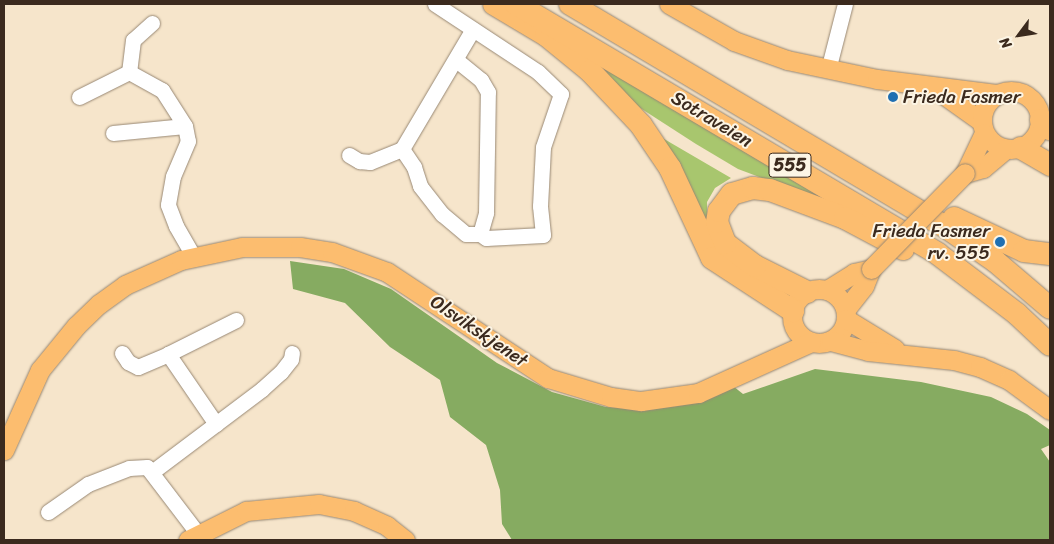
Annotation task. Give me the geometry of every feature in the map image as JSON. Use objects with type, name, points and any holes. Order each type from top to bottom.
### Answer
[{"type":"highway","points":[[494,4],[546,35],[590,71],[641,125],[670,168],[712,258],[794,319]]},
{"type":"highway","name":"Sotraveien","points":[[516,4],[938,254],[1002,302],[1050,345]]},
{"type":"highway","name":"Sotraveien","points":[[570,4],[950,230],[995,261],[1050,308]]},
{"type":"highway","name":"555","points":[[747,108],[764,108],[932,206],[1004,244],[1031,253],[1050,254]]},
{"type":"highway","points":[[1014,149],[1050,164]]},
{"type":"highway","name":"555","points":[[816,291],[754,266],[725,243],[718,230],[718,216],[732,194],[753,188],[770,190],[845,218],[926,261],[1014,324],[1050,359]]},
{"type":"main road","points":[[669,4],[754,50],[828,70],[998,94],[1015,91],[1028,96],[1038,108],[1045,124],[1036,137],[983,168],[965,174]]},
{"type":"main road","points":[[932,86],[983,127],[993,144],[1014,149]]},
{"type":"main road","points":[[831,341],[839,336],[846,314],[864,286],[870,269],[965,174],[983,127],[986,106],[998,94]]},
{"type":"main road","name":"Olsvikskjenet","points":[[4,450],[40,370],[76,326],[125,285],[193,256],[242,247],[272,246],[332,252],[355,259],[418,289],[548,378],[611,397],[641,400],[698,393],[811,342]]},
{"type":"main road","points":[[870,269],[854,273],[816,291],[794,319],[811,342],[831,341],[868,351],[905,353],[980,368],[1009,380],[1050,410]]},
{"type":"main road","points":[[816,291],[842,300],[846,314],[872,338],[905,353]]},
{"type":"main road","name":"Olsvikskjenet","points":[[763,364],[794,319]]},
{"type":"main road","points":[[193,537],[246,512],[319,504],[354,511],[386,526],[405,540]]},
{"type":"street","points":[[402,149],[414,167],[420,186],[442,214],[466,234],[480,234],[486,238],[544,235],[540,206],[543,147],[561,94],[538,72],[435,4]]},
{"type":"street","points":[[828,70],[843,4]]},
{"type":"street","points":[[129,72],[133,40],[152,24]]},
{"type":"street","points":[[349,155],[370,162],[402,149],[473,29]]},
{"type":"street","points":[[456,60],[482,80],[488,92],[486,212],[480,234]]},
{"type":"street","points":[[79,97],[129,72]]},
{"type":"street","points":[[129,72],[162,90],[185,126],[188,141],[173,176],[168,205],[176,226],[193,256]]},
{"type":"street","points":[[113,133],[185,126]]},
{"type":"street","points":[[122,353],[128,362],[138,367],[236,320]]},
{"type":"street","points":[[152,472],[281,372],[291,359],[292,352]]},
{"type":"street","points":[[168,354],[216,424]]},
{"type":"street","points":[[48,512],[88,484],[120,471],[140,466],[152,472],[193,537]]},
{"type":"green space","points":[[579,53],[836,206],[738,169],[696,144],[634,104]]},
{"type":"green space","points":[[659,136],[731,178],[715,188],[707,202],[707,237]]},
{"type":"green space","points":[[290,261],[344,269],[391,289],[497,363],[552,392],[606,407],[647,409],[733,386],[743,394],[815,369],[921,382],[991,397],[1027,414],[1050,430],[1050,445],[1041,449],[1050,462],[1050,540],[512,540],[502,524],[500,490],[486,445],[450,417],[440,380],[390,347],[345,303],[293,289]]},
{"type":"place","name":"Frieda Fasmer","points":[[893,97]]},
{"type":"place","name":"Frieda Fasmer rv. 555","points":[[1000,242]]}]
